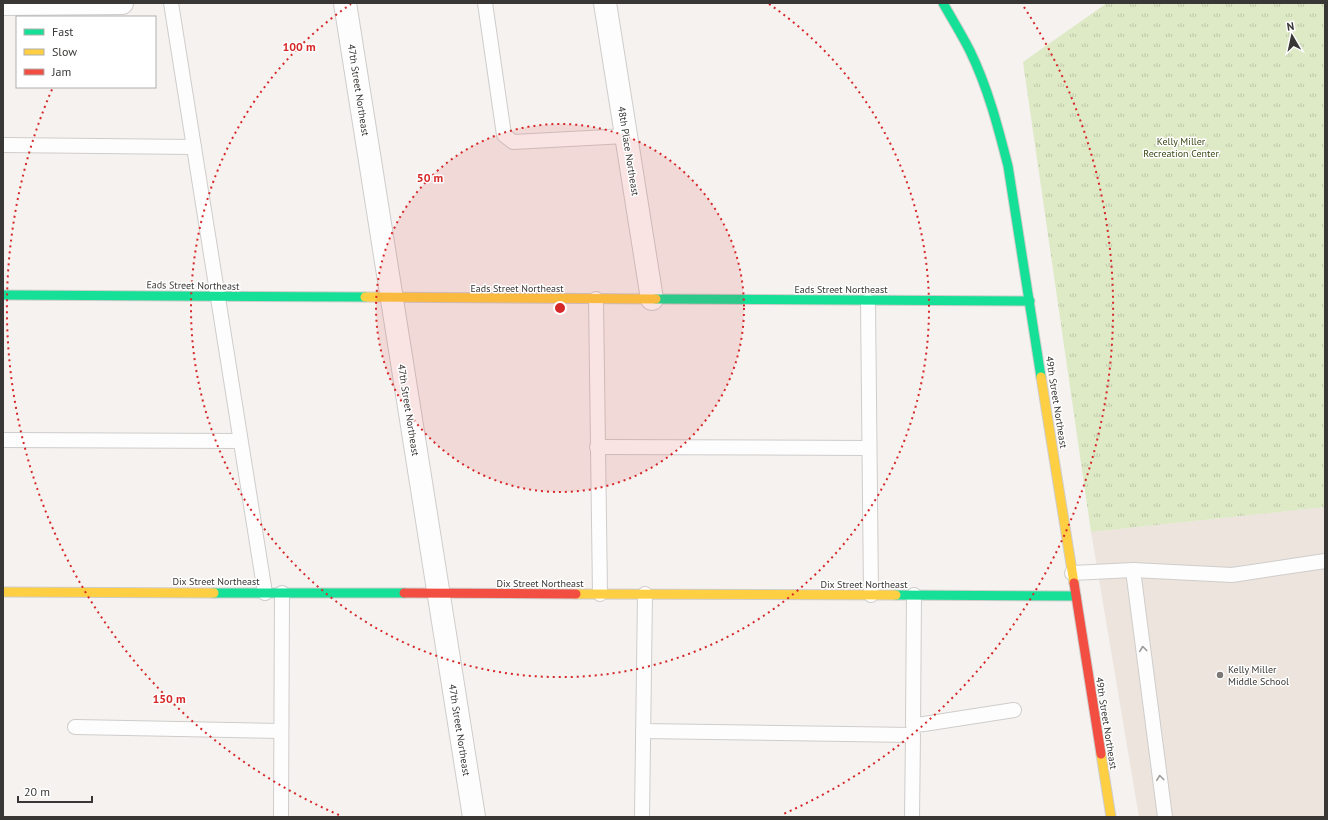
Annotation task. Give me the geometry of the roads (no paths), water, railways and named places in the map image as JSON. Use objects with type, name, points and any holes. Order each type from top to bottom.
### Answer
[{"type":"street","points":[[3,4],[122,3]]},
{"type":"street","name":"47th Street Northeast","points":[[345,3],[474,817]]},
{"type":"street","name":"48th Place Northeast","points":[[605,3],[652,300]]},
{"type":"street","name":"49th Street Northeast","points":[[943,3],[964,38],[984,84],[1000,132],[1011,182],[1111,817]]},
{"type":"street","name":"Eads Street Northeast","points":[[3,295],[652,300],[1030,301]]},
{"type":"street","name":"Dix Street Northeast","points":[[3,592],[1076,596]]},
{"type":"lane","points":[[171,3],[265,593]]},
{"type":"lane","points":[[485,3],[504,135],[513,142],[626,136]]},
{"type":"lane","points":[[3,145],[194,147]]},
{"type":"lane","points":[[596,299],[600,594]]},
{"type":"lane","points":[[868,301],[871,595]]},
{"type":"lane","points":[[3,440],[240,441]]},
{"type":"lane","points":[[597,448],[869,448]]},
{"type":"lane","points":[[1072,572],[1133,570],[1232,575],[1325,561]]},
{"type":"lane","points":[[1133,570],[1165,817]]},
{"type":"lane","points":[[281,817],[282,593]]},
{"type":"lane","points":[[642,817],[645,594]]},
{"type":"lane","points":[[912,817],[914,595]]},
{"type":"lane","points":[[643,731],[913,730],[924,724],[1014,710]]},
{"type":"lane","points":[[75,727],[281,731]]},
{"type":"place","name":"Kelly Miller Middle School","points":[[1220,675]]},
{"type":"park label","name":"Kelly Miller Recreation Center","points":[[1181,146]]}]
